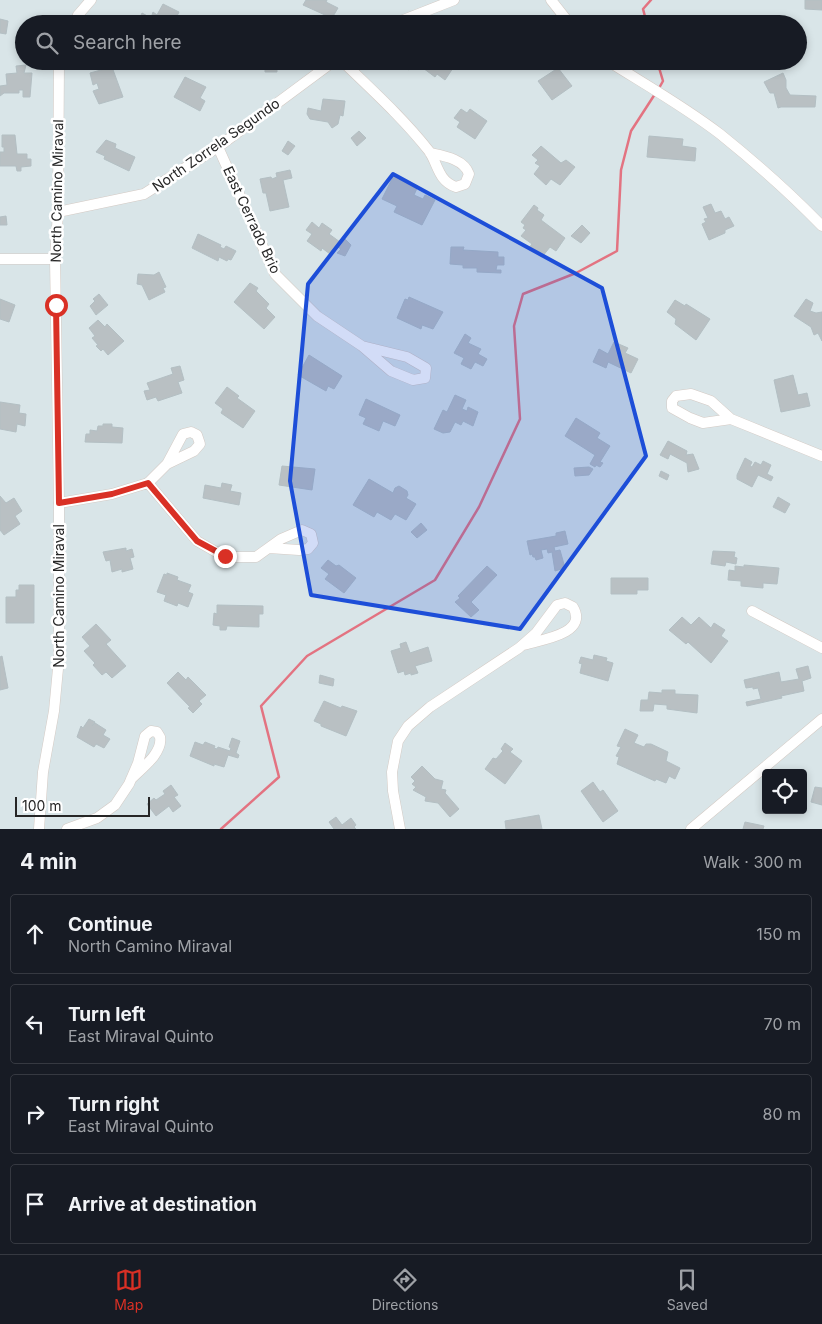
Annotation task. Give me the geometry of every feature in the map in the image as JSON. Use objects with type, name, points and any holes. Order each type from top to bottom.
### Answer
[{"type":"street","points":[[78,15],[91,0]]},
{"type":"street","points":[[416,15],[454,0]]},
{"type":"street","points":[[551,0],[563,15]]},
{"type":"street","name":"North Camino Miraval","points":[[39,829],[43,772],[58,676],[59,503],[56,259],[59,70]]},
{"type":"street","name":"North Zorrela Segundo","points":[[58,212],[144,194],[218,147],[322,70]]},
{"type":"street","points":[[352,70],[391,107],[430,153]]},
{"type":"street","points":[[622,70],[719,133],[788,191],[822,226]]},
{"type":"street","name":"East Cerrado Brio","points":[[218,147],[275,274],[317,316],[362,346],[391,371],[413,380],[425,378],[426,368],[406,357],[362,346]]},
{"type":"street","points":[[0,259],[56,259]]},
{"type":"street","points":[[731,419],[703,423],[672,408],[672,401],[676,396],[691,394],[711,401],[731,419],[822,456]]},
{"type":"street","points":[[59,503],[112,494],[148,483],[167,464]]},
{"type":"street","points":[[148,483],[197,541],[223,555],[256,557],[269,548]]},
{"type":"street","points":[[400,829],[393,791],[392,772],[395,751],[403,733],[415,718],[424,711],[523,645],[544,624],[558,606],[565,603],[573,607],[576,620],[572,628],[523,645]]},
{"type":"street","points":[[752,611],[822,648]]},
{"type":"street","points":[[691,829],[822,719]]},
{"type":"street","points":[[67,829],[91,821],[109,810],[120,799],[131,779]]},
{"type":"highlighted area","points":[[393,174],[602,288],[646,456],[520,629],[311,595],[290,481],[308,284]]},
{"type":"building","points":[[306,0],[327,0],[326,2],[338,8],[334,15],[325,15],[303,5]]},
{"type":"building","points":[[805,0],[822,0],[822,10],[805,9]]},
{"type":"building","points":[[163,4],[179,12],[178,15],[157,15]]},
{"type":"building","points":[[0,19],[8,21],[6,34],[0,33]]},
{"type":"building","points":[[17,70],[25,70],[24,73],[32,73],[30,97],[23,97],[23,90],[19,90],[19,93],[4,93],[0,96],[0,86],[7,85],[6,74],[17,73]]},
{"type":"building","points":[[101,70],[113,70],[123,97],[99,104],[93,91],[99,89],[97,83],[93,85],[90,73]]},
{"type":"building","points":[[265,70],[277,70],[277,72],[265,72]]},
{"type":"building","points":[[426,70],[452,70],[445,80],[437,74],[435,77]]},
{"type":"building","points":[[555,70],[560,70],[572,86],[552,100],[538,81]]},
{"type":"building","points":[[783,73],[786,80],[786,88],[790,95],[816,96],[815,107],[778,108],[774,93],[770,93],[764,82]]},
{"type":"building","points":[[185,77],[206,87],[200,98],[205,101],[200,111],[174,97]]},
{"type":"building","points":[[323,99],[345,101],[343,116],[340,115],[338,124],[332,128],[328,122],[310,119],[307,114],[308,108],[321,111]]},
{"type":"building","points":[[461,109],[467,113],[470,109],[487,121],[475,139],[457,127],[460,122],[454,118]]},
{"type":"building","points":[[359,131],[366,138],[357,146],[351,138]]},
{"type":"building","points":[[2,135],[15,135],[17,154],[27,154],[27,159],[31,159],[31,166],[21,167],[21,171],[17,171],[16,166],[0,166],[0,152],[4,152]]},
{"type":"building","points":[[649,136],[683,139],[682,146],[696,148],[695,161],[647,157]]},
{"type":"building","points":[[106,140],[116,144],[115,148],[135,157],[129,171],[104,159],[105,156],[96,152]]},
{"type":"building","points":[[288,141],[295,146],[288,155],[282,151]]},
{"type":"building","points":[[541,146],[561,163],[566,160],[575,167],[560,185],[551,179],[546,185],[534,174],[540,166],[535,163],[538,160],[532,155]]},
{"type":"building","points":[[290,170],[292,178],[283,180],[289,207],[270,211],[266,193],[263,193],[260,179],[271,177],[272,179],[277,177],[276,173]]},
{"type":"building","points":[[394,175],[418,186],[414,195],[423,199],[425,195],[435,200],[422,225],[394,212],[397,206],[382,199]]},
{"type":"building","points":[[711,204],[715,213],[721,211],[725,219],[729,217],[734,226],[725,230],[725,233],[709,240],[702,224],[706,222],[704,219],[708,218],[703,207]]},
{"type":"building","points":[[534,205],[544,215],[541,220],[565,238],[556,251],[550,247],[542,257],[529,248],[532,244],[521,236],[526,230],[523,228],[525,225],[521,222]]},
{"type":"building","points":[[6,216],[7,225],[0,225],[0,217]]},
{"type":"building","points":[[312,222],[319,228],[322,223],[332,230],[329,234],[340,242],[343,237],[351,245],[345,256],[337,253],[341,249],[336,246],[330,254],[322,248],[321,251],[307,241],[312,234],[306,230]]},
{"type":"building","points":[[582,225],[590,233],[581,243],[571,236]]},
{"type":"building","points":[[198,234],[221,245],[220,247],[224,249],[226,246],[236,251],[231,260],[228,259],[227,261],[219,257],[218,261],[192,248]]},
{"type":"building","points":[[451,247],[464,247],[463,250],[498,252],[498,257],[504,257],[504,265],[497,265],[496,270],[501,270],[501,273],[477,272],[477,268],[463,268],[463,265],[450,264]]},
{"type":"building","points":[[159,272],[166,287],[163,288],[165,292],[149,300],[142,285],[137,284],[138,274],[154,275]]},
{"type":"building","points":[[250,283],[258,288],[256,291],[269,304],[266,308],[275,317],[264,329],[234,302]]},
{"type":"building","points":[[99,294],[108,305],[96,315],[90,306],[95,301],[93,299]]},
{"type":"building","points":[[409,297],[443,312],[433,329],[422,325],[421,329],[397,318],[405,299],[408,300]]},
{"type":"building","points":[[0,299],[15,305],[9,322],[0,319]]},
{"type":"building","points":[[806,299],[813,303],[810,311],[822,312],[822,341],[818,333],[814,335],[811,327],[794,316]]},
{"type":"building","points":[[675,300],[685,306],[686,304],[710,319],[696,340],[675,324],[676,319],[667,312]]},
{"type":"building","points":[[98,320],[105,327],[107,324],[124,341],[108,355],[103,349],[101,351],[96,346],[98,345],[92,338],[95,336],[89,328]]},
{"type":"building","points":[[465,334],[471,338],[468,343],[481,349],[478,354],[487,359],[483,366],[475,362],[471,369],[461,364],[464,358],[454,353]]},
{"type":"building","points":[[614,342],[628,348],[625,353],[638,359],[631,373],[608,362],[606,368],[593,362],[599,349],[608,354]]},
{"type":"building","points":[[309,355],[342,376],[334,389],[328,386],[326,391],[298,375]]},
{"type":"building","points":[[180,366],[184,380],[178,382],[182,393],[158,401],[156,397],[147,400],[144,391],[150,390],[147,383],[173,374],[171,368]]},
{"type":"building","points":[[793,375],[798,395],[807,393],[810,406],[781,412],[774,380]]},
{"type":"building","points":[[227,387],[239,396],[237,398],[255,411],[243,428],[221,413],[223,409],[215,403]]},
{"type":"building","points":[[455,395],[466,400],[462,409],[467,411],[468,407],[478,412],[473,426],[463,421],[461,425],[455,422],[450,432],[443,433],[434,429],[443,410],[447,412]]},
{"type":"building","points":[[366,399],[400,415],[395,426],[383,421],[379,431],[363,424],[366,418],[359,415]]},
{"type":"building","points":[[0,402],[20,405],[19,413],[26,414],[25,426],[17,424],[16,432],[0,429]]},
{"type":"building","points":[[576,418],[600,433],[597,438],[610,446],[600,462],[603,463],[600,467],[590,464],[595,455],[565,436]]},
{"type":"building","points":[[103,424],[112,424],[112,427],[123,428],[122,443],[85,442],[86,434],[90,434],[90,430],[97,431],[98,426],[103,426]]},
{"type":"building","points":[[668,441],[687,451],[686,455],[693,454],[699,469],[688,472],[687,463],[670,454],[668,459],[660,455]]},
{"type":"building","points":[[745,458],[752,462],[750,466],[752,467],[755,462],[761,465],[763,461],[771,465],[767,474],[773,477],[771,481],[758,475],[752,487],[737,479]]},
{"type":"building","points":[[282,466],[315,469],[312,490],[279,485]]},
{"type":"building","points":[[589,467],[593,469],[589,475],[575,476],[574,468]]},
{"type":"building","points":[[661,471],[669,475],[667,480],[659,476]]},
{"type":"building","points":[[369,479],[393,493],[395,488],[399,486],[407,491],[408,495],[406,498],[416,504],[406,520],[395,514],[391,520],[377,512],[374,517],[353,505]]},
{"type":"building","points":[[222,483],[232,485],[230,491],[241,493],[239,505],[203,498],[205,485],[221,488]]},
{"type":"building","points":[[0,496],[6,503],[14,498],[22,511],[15,516],[20,524],[4,535],[0,530]]},
{"type":"building","points":[[778,497],[790,504],[785,513],[773,507]]},
{"type":"building","points":[[421,523],[427,530],[417,538],[411,532]]},
{"type":"building","points":[[565,531],[568,544],[554,547],[555,551],[560,550],[565,568],[555,571],[552,552],[548,553],[547,549],[541,550],[543,558],[536,560],[532,554],[530,555],[527,541],[556,536],[556,533]]},
{"type":"building","points":[[126,548],[126,551],[132,549],[134,557],[130,558],[133,569],[122,572],[122,569],[112,572],[110,560],[106,561],[103,552]]},
{"type":"building","points":[[713,551],[735,552],[736,564],[726,562],[725,566],[711,564]]},
{"type":"building","points":[[328,560],[336,566],[339,565],[356,578],[344,593],[325,579],[329,574],[321,568]]},
{"type":"building","points":[[744,565],[779,568],[777,584],[763,583],[763,588],[741,586],[741,581],[728,580],[729,570],[735,571],[735,566],[744,567]]},
{"type":"building","points":[[487,566],[497,575],[471,602],[479,610],[471,617],[455,602],[460,598],[458,596]]},
{"type":"building","points":[[167,573],[178,577],[177,580],[191,585],[188,592],[193,594],[188,607],[178,603],[177,606],[164,601],[166,595],[157,592],[164,574],[167,575]]},
{"type":"building","points":[[611,578],[648,578],[648,590],[637,590],[637,594],[611,594]]},
{"type":"building","points":[[19,585],[34,585],[34,623],[6,623],[6,597],[16,597],[16,590],[19,590]]},
{"type":"building","points":[[217,605],[263,606],[263,614],[259,614],[259,627],[227,626],[226,630],[220,630],[220,626],[213,625],[214,613],[217,614]]},
{"type":"building","points":[[682,617],[691,625],[699,617],[711,628],[714,623],[725,630],[721,636],[728,641],[711,663],[688,642],[686,644],[669,630]]},
{"type":"building","points":[[96,624],[111,640],[106,644],[126,666],[112,678],[106,672],[102,675],[93,665],[95,663],[84,651],[90,646],[82,637]]},
{"type":"building","points":[[406,642],[410,653],[428,647],[432,661],[415,666],[418,673],[411,675],[411,673],[405,675],[404,671],[398,673],[391,651],[401,648],[400,644]]},
{"type":"building","points":[[594,655],[607,658],[606,661],[613,663],[608,681],[580,673],[582,664],[579,663],[581,657],[593,660]]},
{"type":"building","points":[[2,656],[8,688],[0,690],[0,657]]},
{"type":"building","points":[[808,666],[811,678],[802,681],[804,691],[747,706],[746,702],[761,699],[758,688],[746,688],[744,680],[779,672],[781,682],[799,679],[796,669]]},
{"type":"building","points":[[178,672],[186,680],[188,677],[206,695],[199,701],[202,704],[193,713],[188,708],[190,707],[167,683]]},
{"type":"building","points":[[320,675],[334,679],[333,686],[319,683]]},
{"type":"building","points":[[662,690],[675,690],[675,694],[698,695],[697,713],[667,709],[667,705],[654,704],[653,711],[640,711],[641,700],[648,700],[649,692],[662,693]]},
{"type":"building","points":[[324,701],[341,708],[342,706],[357,711],[346,736],[321,726],[321,724],[314,721]]},
{"type":"building","points":[[89,719],[95,722],[92,726],[95,723],[106,730],[103,735],[110,739],[104,748],[96,744],[94,747],[77,737],[81,726],[83,728]]},
{"type":"building","points":[[625,729],[638,735],[634,743],[644,747],[646,744],[651,744],[668,752],[666,761],[680,768],[675,779],[669,776],[666,783],[656,779],[655,781],[617,764],[619,757],[616,756],[621,747],[617,746]]},
{"type":"building","points":[[232,738],[240,741],[236,753],[239,755],[238,758],[228,755],[224,767],[214,764],[214,766],[190,756],[195,742],[203,745],[205,742],[215,746],[214,748],[217,749],[218,747],[230,751],[231,748],[229,747]]},
{"type":"building","points":[[505,743],[513,749],[510,752],[522,761],[505,784],[485,769],[493,758],[496,759],[503,751],[501,749]]},
{"type":"building","points":[[422,766],[435,779],[443,781],[441,789],[446,790],[445,793],[459,809],[450,817],[438,803],[425,801],[426,797],[413,790],[416,787],[412,784],[415,781],[411,777]]},
{"type":"building","points":[[593,782],[600,792],[603,790],[618,811],[603,822],[581,791]]},
{"type":"building","points":[[171,785],[178,795],[174,797],[181,806],[173,812],[169,806],[156,816],[147,804],[154,798],[156,800],[165,794],[163,791]]},
{"type":"building","points":[[815,787],[822,788],[822,805],[811,802]]},
{"type":"building","points":[[539,815],[542,829],[506,829],[505,821]]},
{"type":"building","points":[[336,817],[342,825],[351,818],[356,825],[354,827],[356,829],[334,829],[329,822]]},
{"type":"building","points":[[745,822],[764,826],[763,829],[743,829]]},
{"type":"waterway","points":[[645,15],[643,9],[651,0]]},
{"type":"waterway","points":[[658,90],[663,81],[660,70]]},
{"type":"waterway","points":[[221,829],[279,777],[261,706],[307,656],[435,580],[479,507],[520,419],[514,326],[523,294],[576,273],[617,251],[621,170],[631,131],[655,94]]},
{"type":"route","points":[[56,305],[59,503],[112,494],[148,483],[197,541],[225,556]]}]
